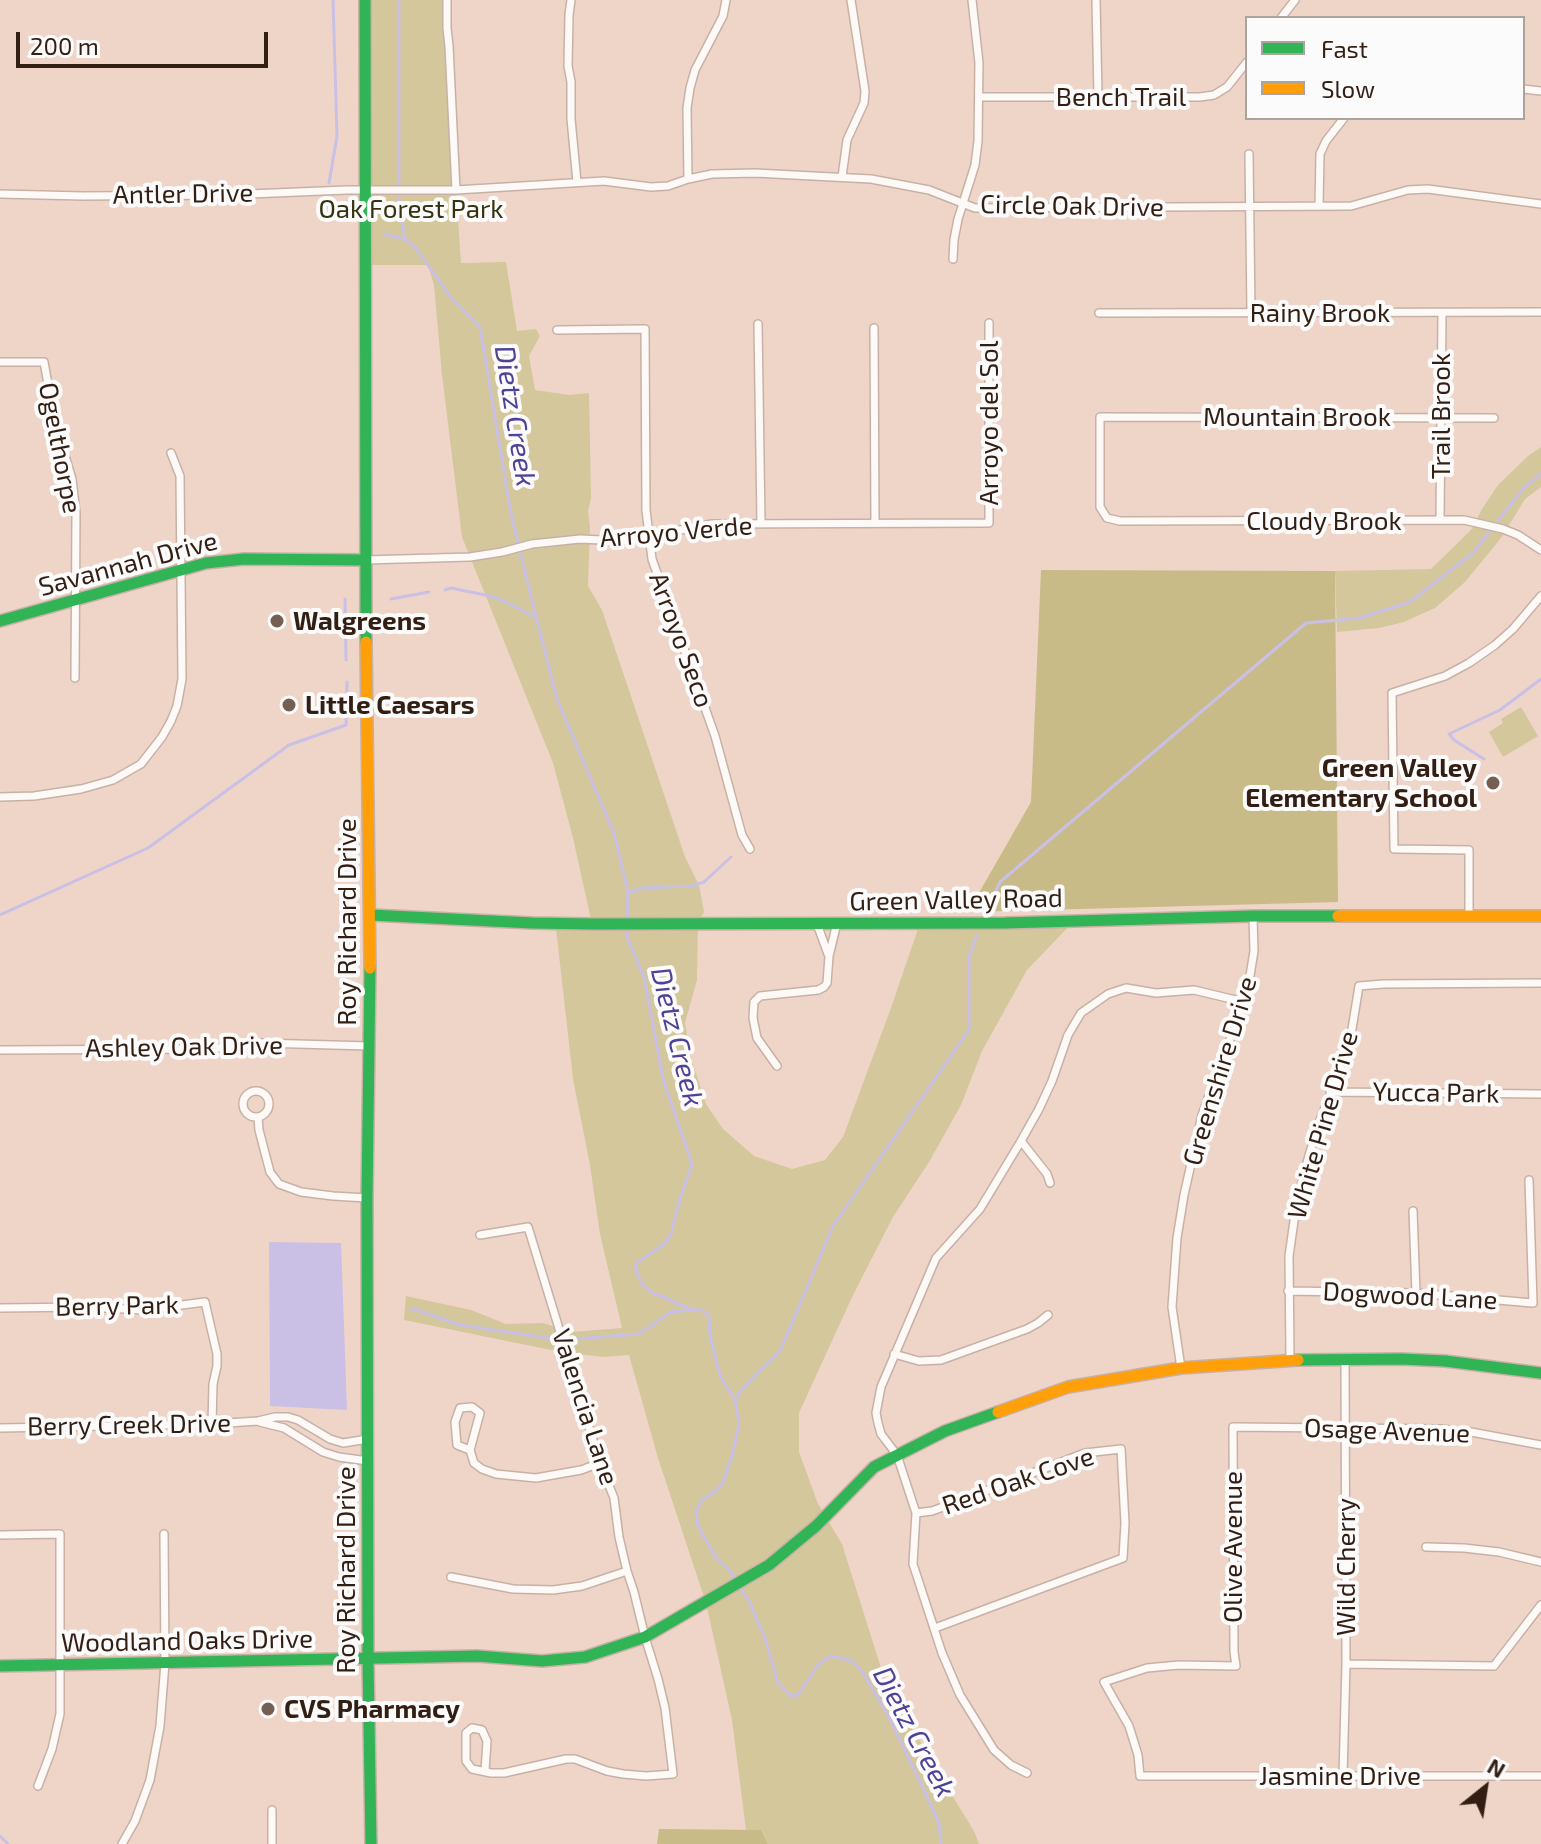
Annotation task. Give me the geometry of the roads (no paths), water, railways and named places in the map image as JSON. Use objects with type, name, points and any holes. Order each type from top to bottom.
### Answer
[{"type":"street","name":"Roy Richard Drive","points":[[365,0],[365,560],[371,915],[367,1198],[371,1844]]},
{"type":"street","points":[[447,0],[456,190]]},
{"type":"street","points":[[571,0],[568,66],[577,182]]},
{"type":"street","points":[[688,179],[687,108],[690,88],[695,70],[723,16],[726,0]]},
{"type":"street","points":[[842,177],[847,140],[864,103],[865,91],[851,0]]},
{"type":"street","points":[[953,259],[954,240],[975,165],[978,141],[979,63],[972,0]]},
{"type":"street","points":[[1096,0],[1098,96]]},
{"type":"street","points":[[1283,16],[1295,0]]},
{"type":"street","name":"Bench Trail","points":[[980,97],[1200,97],[1214,95],[1227,87],[1245,64]]},
{"type":"street","points":[[1319,206],[1320,154],[1342,120]]},
{"type":"street","points":[[1249,154],[1251,313]]},
{"type":"street","name":"Circle Oak Drive","points":[[366,190],[456,190],[604,181],[651,187],[668,186],[712,174],[755,173],[871,179],[929,190],[975,208],[1351,206],[1408,190],[1428,189],[1541,204]]},
{"type":"street","name":"Antler Drive","points":[[0,194],[210,195],[366,190]]},
{"type":"street","name":"Rainy Brook","points":[[1099,313],[1541,312]]},
{"type":"street","name":"Trail Brook","points":[[1440,520],[1442,313]]},
{"type":"street","name":"Arroyo del Sol","points":[[989,323],[989,523]]},
{"type":"street","points":[[758,324],[761,523]]},
{"type":"street","points":[[874,328],[875,523]]},
{"type":"street","name":"Arroyo Seco","points":[[557,330],[645,329],[648,538],[652,559],[715,736],[742,835],[750,849]]},
{"type":"street","name":"Ogelthorpe","points":[[0,362],[44,362],[55,423],[72,479],[76,513],[75,678]]},
{"type":"street","name":"Mountain Brook","points":[[1103,513],[1100,507],[1100,417],[1494,418]]},
{"type":"street","points":[[0,797],[81,789],[113,780],[131,770],[151,752],[171,721],[180,693],[181,569],[180,476],[171,453]]},
{"type":"street","name":"Cloudy Brook","points":[[1103,513],[1107,518],[1120,521],[1464,520],[1503,529],[1541,550]]},
{"type":"street","name":"Arroyo Verde","points":[[365,560],[470,557],[532,544],[580,539],[623,541],[648,538],[712,524],[989,523]]},
{"type":"street","name":"Savannah Drive","points":[[0,621],[206,563],[231,559],[365,560]]},
{"type":"street","points":[[1469,917],[1469,850],[1394,849],[1392,693],[1445,676],[1469,663],[1513,629],[1541,596]]},
{"type":"street","name":"Green Valley Road","points":[[371,915],[603,924],[1005,923],[1253,916],[1541,916]]},
{"type":"street","name":"Greenshire Drive","points":[[1181,1368],[1172,1307],[1177,1238],[1202,1115],[1249,982],[1254,951],[1253,916]]},
{"type":"street","points":[[777,1066],[757,1038],[754,1002],[760,996],[822,989],[827,983],[829,956],[837,923]]},
{"type":"street","points":[[817,924],[829,956]]},
{"type":"street","name":"White Pine Drive","points":[[1290,1360],[1289,1256],[1304,1173],[1351,1035],[1359,986],[1541,983]]},
{"type":"street","points":[[1027,1773],[1003,1759],[984,1736],[960,1695],[942,1653],[913,1564],[916,1513],[897,1455],[881,1434],[876,1413],[881,1387],[936,1258],[980,1209],[1021,1141],[1081,1013],[1108,994],[1126,988],[1156,993],[1194,990],[1244,1002]]},
{"type":"street","name":"Ashley Oak Drive","points":[[0,1050],[209,1049],[262,1043],[368,1046]]},
{"type":"street","name":"Yucca Park","points":[[1330,1092],[1541,1094]]},
{"type":"street","points":[[258,1117],[270,1172],[279,1184],[301,1192],[367,1198]]},
{"type":"street","points":[[1021,1141],[1047,1174],[1050,1183]]},
{"type":"street","name":"Dogwood Lane","points":[[1288,1291],[1416,1293],[1533,1303],[1529,1180]]},
{"type":"street","points":[[1413,1211],[1416,1293]]},
{"type":"street","name":"Valencia Lane","points":[[480,1235],[528,1227],[600,1463],[614,1498],[627,1571],[665,1708],[673,1774],[623,1774],[575,1759],[504,1773],[485,1771]]},
{"type":"street","name":"Berry Park","points":[[0,1308],[144,1310],[205,1302],[217,1354],[212,1424]]},
{"type":"street","points":[[894,1354],[919,1361],[941,1360],[1027,1329],[1048,1315]]},
{"type":"street","name":"Wild Cherry","points":[[1343,1776],[1346,1664],[1345,1359]]},
{"type":"street","name":"Woodland Oaks Drive","points":[[0,1666],[477,1656],[542,1661],[599,1653],[645,1637],[764,1567],[795,1545],[874,1467],[945,1431],[1068,1387],[1181,1368],[1290,1360],[1445,1361],[1541,1373]]},
{"type":"street","points":[[470,1450],[457,1445],[455,1422],[460,1408],[472,1407],[480,1413],[470,1450],[474,1463],[482,1469],[496,1474],[536,1478],[581,1470],[600,1463]]},
{"type":"street","name":"Berry Creek Drive","points":[[0,1428],[212,1424],[288,1417],[343,1443],[368,1439]]},
{"type":"street","name":"Berry Creek Drive","points":[[258,1421],[284,1428],[323,1452],[368,1461]]},
{"type":"street","name":"Osage Avenue","points":[[1233,1427],[1440,1429],[1541,1445]]},
{"type":"street","name":"Olive Avenue","points":[[1140,1776],[1136,1744],[1104,1682],[1147,1668],[1236,1666],[1233,1427]]},
{"type":"street","points":[[304,1441],[313,1429]]},
{"type":"street","name":"Red Oak Cove","points":[[916,1513],[932,1511],[1085,1453],[1121,1449],[1125,1523],[1123,1558],[935,1628]]},
{"type":"street","points":[[0,1535],[60,1534],[60,1714],[52,1749],[38,1786]]},
{"type":"street","points":[[122,1844],[135,1821],[157,1752],[165,1663],[164,1534]]},
{"type":"street","points":[[1426,1547],[1499,1552],[1541,1562]]},
{"type":"street","points":[[451,1577],[513,1589],[553,1590],[582,1586],[627,1571]]},
{"type":"street","points":[[1346,1664],[1494,1666],[1541,1605]]},
{"type":"street","points":[[472,1728],[482,1730],[487,1741],[485,1771],[472,1769],[466,1761],[466,1733],[472,1728]]},
{"type":"street","name":"Jasmine Drive","points":[[1140,1776],[1541,1776]]},
{"type":"street","points":[[272,1810],[272,1844]]},
{"type":"waterway","points":[[329,183],[337,136],[333,0]]},
{"type":"waterway","name":"Dietz Creek","points":[[399,0],[399,206],[405,239],[415,247],[452,299],[480,327],[511,514],[529,588],[557,699],[615,836],[628,892],[627,921]]},
{"type":"waterway","points":[[328,198],[327,206],[342,219]]},
{"type":"waterway","points":[[384,234],[403,239]]},
{"type":"waterway","points":[[1498,521],[1522,490],[1541,473]]},
{"type":"waterway","points":[[984,916],[1000,882],[1306,623],[1359,618],[1410,602],[1474,552],[1489,532]]},
{"type":"waterway","points":[[445,590],[451,588],[490,596],[535,617]]},
{"type":"waterway","points":[[391,599],[429,592]]},
{"type":"waterway","points":[[345,599],[346,660]]},
{"type":"waterway","points":[[1484,759],[1449,734],[1500,710],[1541,679]]},
{"type":"waterway","points":[[0,915],[148,848],[289,745],[346,725],[347,682]]},
{"type":"waterway","points":[[630,892],[704,882],[731,857]]},
{"type":"waterway","name":"Dietz Creek","points":[[627,928],[627,937],[644,977],[663,1079],[692,1164],[671,1235],[664,1244],[637,1263],[635,1269],[642,1284],[651,1292],[693,1310],[701,1310],[709,1317],[710,1337],[721,1378],[735,1400],[739,1422],[723,1483],[702,1500],[696,1511],[698,1526],[716,1558],[736,1581]]},
{"type":"waterway","points":[[735,1399],[780,1351],[833,1226],[969,1030],[969,956],[977,935]]},
{"type":"waterway","points":[[411,1310],[460,1325],[554,1339]]},
{"type":"waterway","points":[[575,1339],[639,1334],[671,1312],[692,1310]]},
{"type":"waterway","name":"Dietz Creek","points":[[740,1588],[765,1638],[778,1683],[791,1696],[798,1695],[818,1665],[831,1656],[850,1660],[862,1671],[889,1717],[939,1823],[941,1844]]},
{"type":"waterway","points":[[0,1836],[8,1844]]},
{"type":"place","name":"Walgreens","points":[[277,621]]},
{"type":"place","name":"Little Caesars","points":[[289,705]]},
{"type":"place","name":"Green Valley Elementary School","points":[[1493,783]]},
{"type":"place","name":"CVS Pharmacy","points":[[268,1709]]},
{"type":"park label","name":"Oak Forest Park","points":[[411,209]]}]
